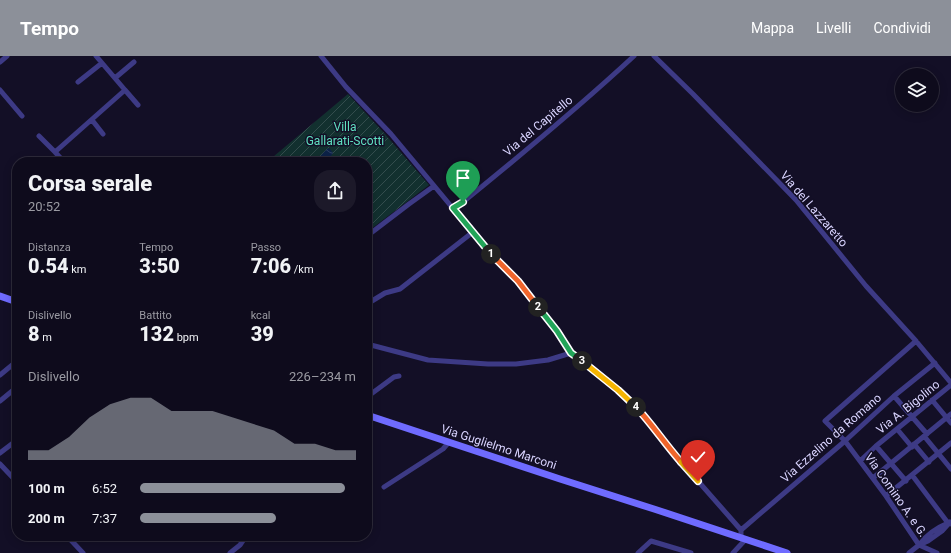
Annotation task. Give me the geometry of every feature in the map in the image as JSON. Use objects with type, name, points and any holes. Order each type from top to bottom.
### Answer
[{"type":"street","points":[[0,62],[7,56]]},
{"type":"street","points":[[96,56],[138,105]]},
{"type":"street","points":[[321,56],[346,88],[391,134],[490,253],[518,281],[557,331],[571,353],[593,368],[647,419],[669,448],[742,530],[744,539],[733,553]]},
{"type":"street","name":"Via del Capitello","points":[[453,208],[475,192],[539,139],[634,56]]},
{"type":"street","name":"Via del Lazzaretto","points":[[654,56],[796,200],[866,286],[916,341],[951,384]]},
{"type":"street","points":[[115,78],[134,62]]},
{"type":"street","points":[[78,82],[103,65]]},
{"type":"street","points":[[0,90],[22,116]]},
{"type":"street","points":[[56,152],[125,90]]},
{"type":"street","points":[[92,120],[103,134]]},
{"type":"street","points":[[40,136],[60,157]]},
{"type":"street","points":[[372,232],[434,186]]},
{"type":"street","points":[[372,301],[385,293],[400,289],[473,232]]},
{"type":"street","points":[[0,296],[12,300]]},
{"type":"street","name":"Via Comino A. e G.","points":[[916,341],[825,421],[845,441],[920,545],[937,553]]},
{"type":"street","points":[[372,345],[428,360],[488,364],[516,364],[548,360],[571,353]]},
{"type":"street","name":"Via Ezzelino da Romano","points":[[742,530],[845,441],[894,396],[935,363]]},
{"type":"street","points":[[0,375],[12,365]]},
{"type":"street","points":[[372,394],[394,377],[399,376]]},
{"type":"street","name":"Via A. Bigolino","points":[[860,461],[951,384]]},
{"type":"street","points":[[0,401],[12,391]]},
{"type":"street","points":[[894,396],[912,417],[938,454],[951,469]]},
{"type":"street","points":[[932,400],[949,416],[951,423]]},
{"type":"street","points":[[873,478],[949,416]]},
{"type":"street","name":"Via Guglielmo Marconi","points":[[372,418],[787,553]]},
{"type":"street","points":[[897,429],[929,462]]},
{"type":"street","points":[[384,487],[443,449],[449,442]]},
{"type":"street","points":[[886,496],[951,443]]},
{"type":"street","points":[[0,453],[12,444]]},
{"type":"street","points":[[876,446],[906,481]]},
{"type":"street","points":[[0,464],[12,477]]},
{"type":"street","points":[[909,553],[942,531],[950,523],[912,475]]},
{"type":"street","points":[[72,541],[83,553]]},
{"type":"street","points":[[230,553],[243,541]]},
{"type":"street","points":[[638,553],[651,541],[691,553]]},
{"type":"green space","name":"Villa Gallarati-Scotti","points":[[348,94],[429,185],[372,228],[372,157],[273,157]]},
{"type":"water","points":[[328,148],[333,153],[331,157],[320,157]]},
{"type":"route","points":[[463,202],[453,208],[490,253],[518,281],[557,331],[571,353],[593,368],[647,419],[669,448],[698,481]]}]
